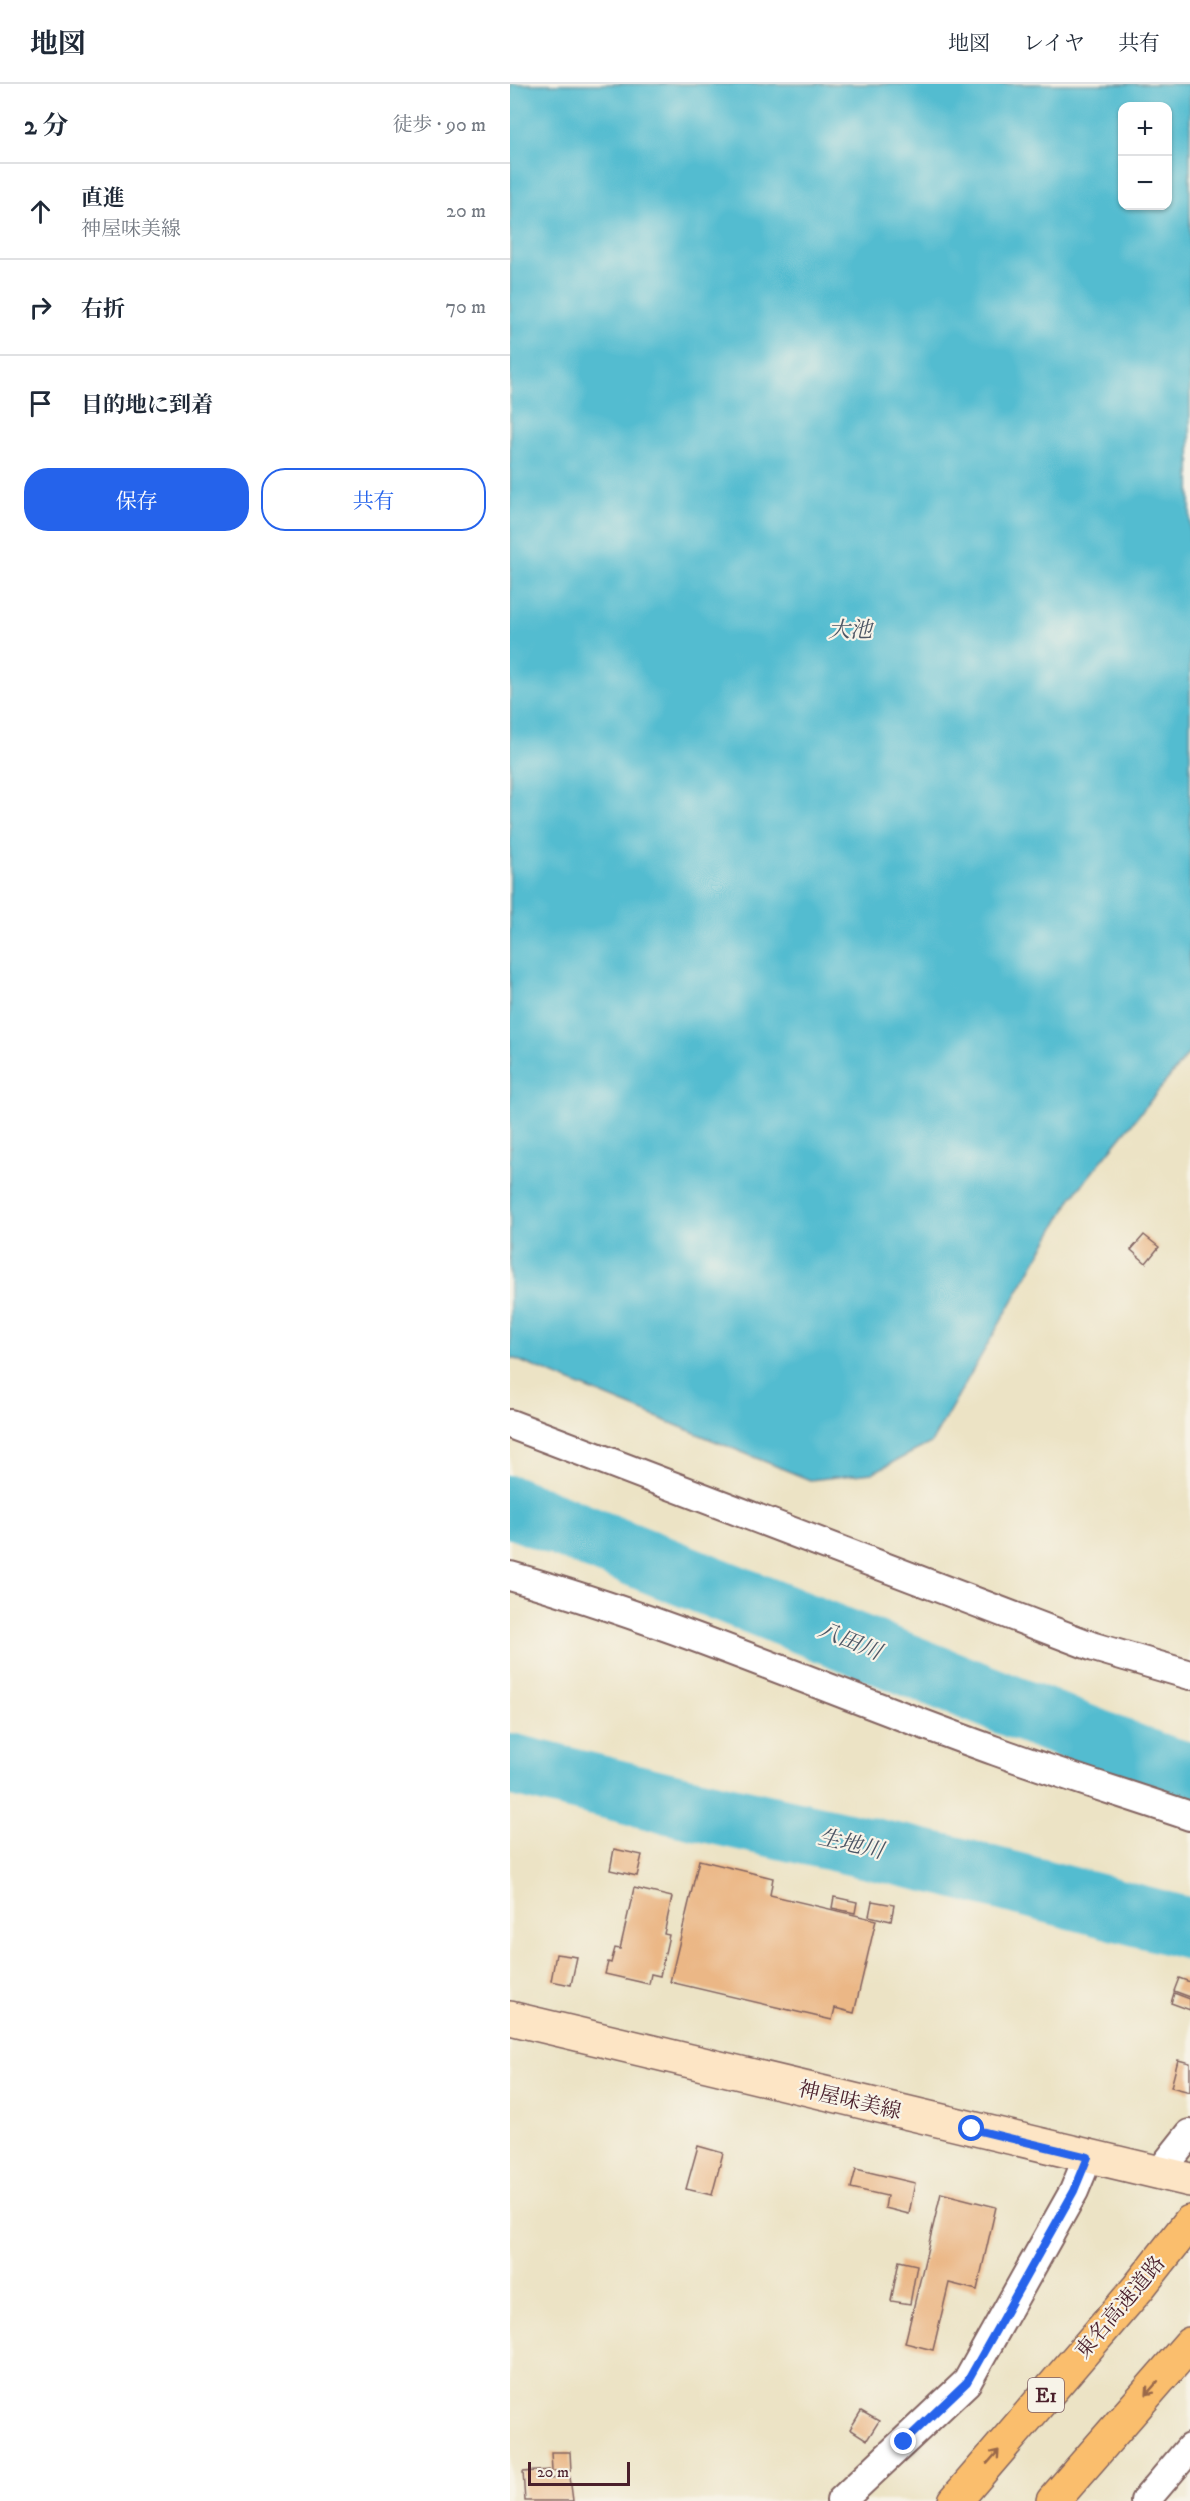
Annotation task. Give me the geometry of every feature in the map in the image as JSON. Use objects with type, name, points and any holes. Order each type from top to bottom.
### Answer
[{"type":"highway","name":"東名高速道路","points":[[955,2501],[1138,2288],[1190,2222]]},
{"type":"highway","points":[[1053,2501],[1190,2344]]},
{"type":"main road","name":"神屋味美線","points":[[510,2019],[1174,2176]]},
{"type":"street","points":[[510,1424],[1094,1647],[1190,1675]]},
{"type":"street","points":[[510,1576],[571,1593],[996,1751],[1190,1816]]},
{"type":"street","points":[[1174,2176],[1190,2134]]},
{"type":"street","points":[[841,2501],[967,2382],[1074,2191],[1088,2157]]},
{"type":"street","points":[[1145,2501],[1190,2448]]},
{"type":"water","name":"大池","points":[[510,84],[1190,84],[1190,1052],[1073,1196],[931,1443],[872,1473],[810,1480],[510,1357]]},
{"type":"building","points":[[1144,1235],[1159,1247],[1146,1263],[1131,1250]]},
{"type":"building","points":[[614,1849],[642,1855],[637,1876],[610,1870]]},
{"type":"building","points":[[699,1860],[773,1878],[770,1895],[876,1920],[854,2013],[835,2008],[832,2020],[670,1982]]},
{"type":"building","points":[[634,1888],[672,1897],[664,1934],[669,1935],[660,1976],[651,1974],[649,1984],[605,1974],[615,1948],[620,1949]]},
{"type":"building","points":[[834,1897],[857,1902],[855,1913],[832,1908]]},
{"type":"building","points":[[872,1901],[894,1905],[891,1921],[869,1916]]},
{"type":"building","points":[[556,1954],[577,1957],[571,1985],[551,1981]]},
{"type":"building","points":[[1179,1978],[1190,1982],[1190,1997],[1174,1991]]},
{"type":"building","points":[[1174,1993],[1190,1999],[1190,2010],[1171,2003]]},
{"type":"building","points":[[1178,2060],[1190,2063],[1190,2092],[1171,2087]]},
{"type":"building","points":[[698,2146],[723,2153],[712,2195],[686,2189]]},
{"type":"building","points":[[856,2169],[915,2183],[909,2214],[885,2208],[887,2196],[851,2188]]},
{"type":"building","points":[[941,2193],[996,2207],[977,2290],[949,2283],[933,2350],[905,2343]]},
{"type":"building","points":[[899,2261],[917,2265],[910,2304],[891,2301]]},
{"type":"building","points":[[861,2411],[879,2421],[867,2440],[850,2429]]},
{"type":"building","points":[[551,2452],[570,2452],[571,2471],[552,2471]]},
{"type":"building","points":[[549,2470],[550,2479],[570,2477],[573,2501],[525,2501],[523,2472]]},
{"type":"waterway","name":"八田川","points":[[510,1506],[1154,1763],[1190,1774]]},
{"type":"waterway","name":"生地川","points":[[510,1764],[664,1802],[949,1866],[1190,1929]]},
{"type":"route","points":[[904,2442],[967,2382],[1074,2191],[1088,2157],[972,2129]]}]
